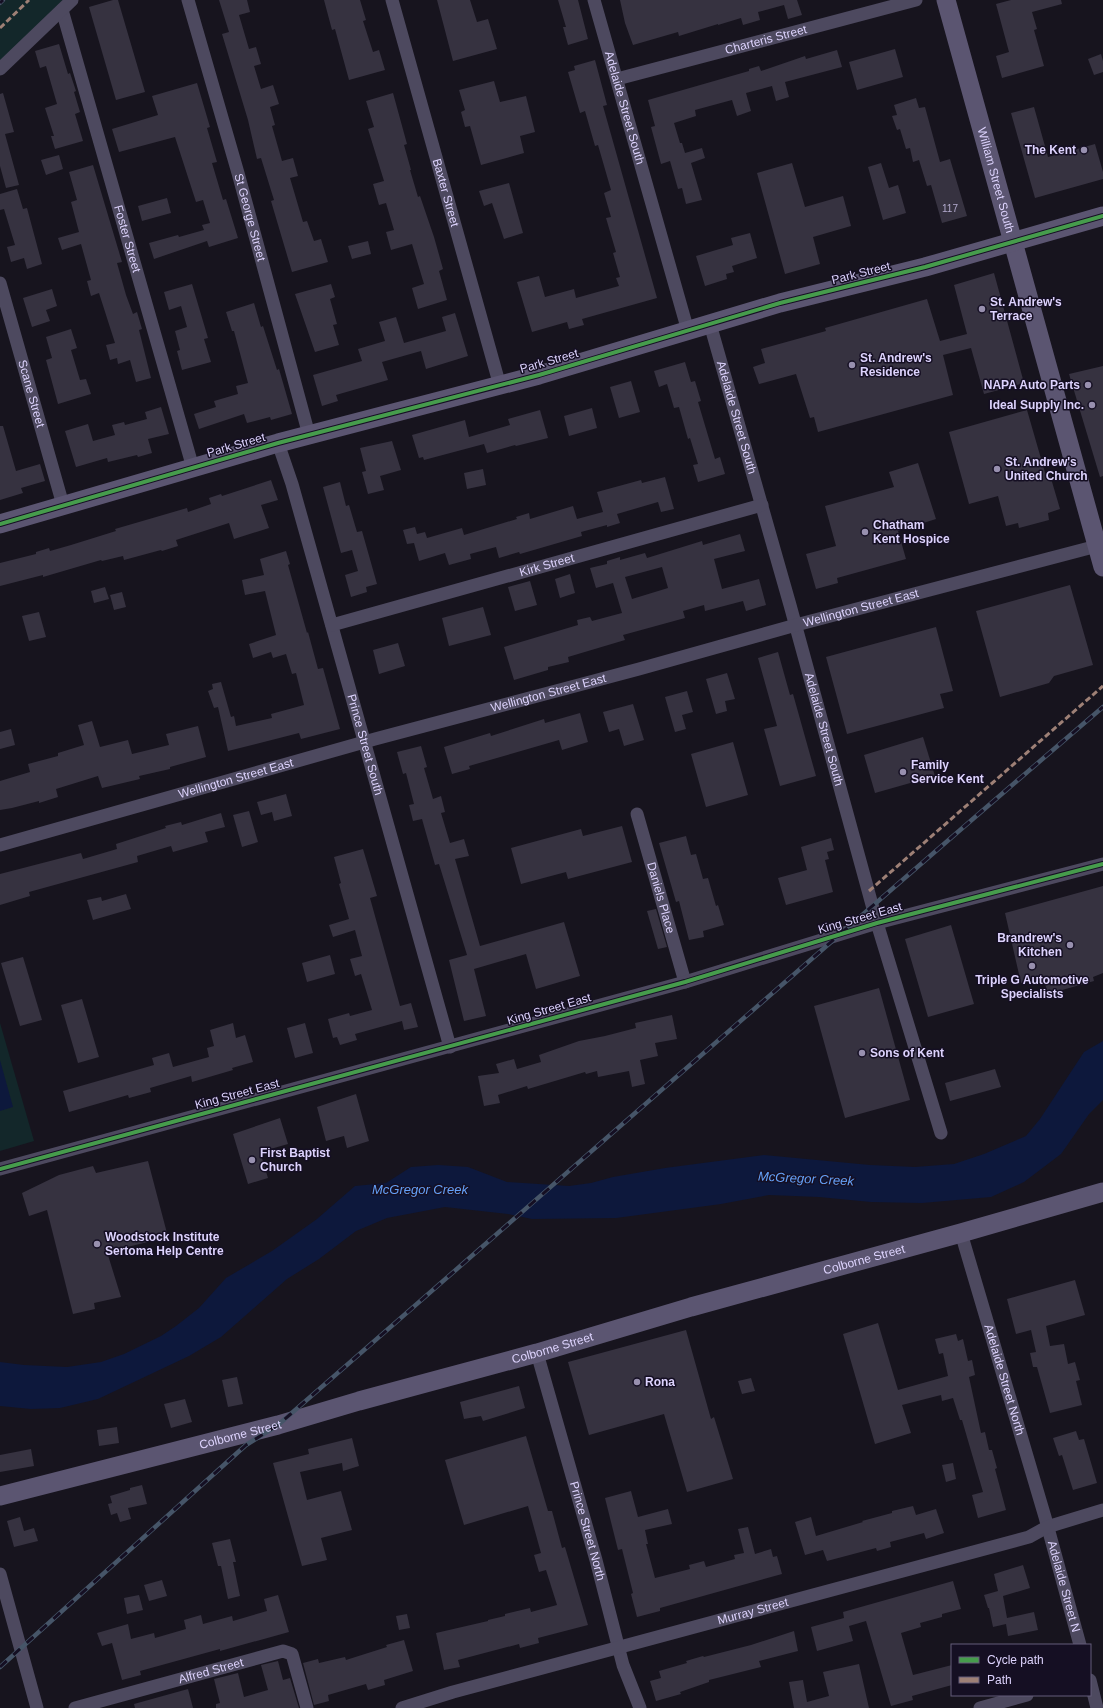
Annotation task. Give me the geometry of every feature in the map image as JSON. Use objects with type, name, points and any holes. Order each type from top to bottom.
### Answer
[{"type":"street","points":[[0,69],[72,0]]},
{"type":"street","name":"St George Street","points":[[188,0],[236,166],[309,435]]},
{"type":"street","name":"Baxter Street","points":[[392,0],[500,386]]},
{"type":"street","name":"Adelaide Street South","points":[[594,0],[688,331]]},
{"type":"street","name":"Charteris Street","points":[[616,79],[916,0]]},
{"type":"street","name":"William Street South","points":[[946,0],[1100,545],[1103,567]]},
{"type":"street","name":"Foster Street","points":[[62,10],[193,468]]},
{"type":"street","name":"Park Street","points":[[0,524],[309,435],[500,386],[780,303],[925,267],[1103,216]]},
{"type":"street","name":"Scane Street","points":[[0,283],[64,505]]},
{"type":"street","name":"Adelaide Street South","points":[[710,324],[796,625],[878,923],[941,1134]]},
{"type":"street","name":"Prince Street South","points":[[278,444],[292,484],[450,1047]]},
{"type":"street","name":"Kirk Street","points":[[332,625],[762,505]]},
{"type":"street","name":"Wellington Street East","points":[[0,845],[364,742],[646,667],[796,625],[1100,545]]},
{"type":"street","name":"Daniels Place","points":[[637,814],[685,982]]},
{"type":"street","name":"King Street East","points":[[0,1169],[685,982],[878,923],[1103,864]]},
{"type":"street","name":"Colborne Street","points":[[0,1496],[278,1425],[537,1354],[691,1308],[1103,1192]]},
{"type":"street","name":"Adelaide Street North","points":[[960,1233],[1048,1527]]},
{"type":"street","name":"Prince Street North","points":[[537,1354],[596,1560],[623,1665],[640,1708]]},
{"type":"street","name":"Murray Street","points":[[402,1708],[453,1692],[1029,1537],[1048,1527],[1103,1510]]},
{"type":"street","name":"Adelaide Street N","points":[[1048,1527],[1080,1644]]},
{"type":"street","points":[[0,1574],[37,1708]]},
{"type":"street","name":"Alfred Street","points":[[75,1708],[283,1651],[292,1654],[307,1708]]},
{"type":"street","points":[[1091,1684],[1097,1708]]},
{"type":"street","points":[[980,1708],[1023,1696]]},
{"type":"green space","points":[[6,0],[63,0],[0,62],[0,6]]},
{"type":"green space","points":[[0,1023],[34,1141],[0,1151]]},
{"type":"water","name":"McGregor Creek","points":[[1103,1041],[1103,1100],[1089,1114],[1061,1154],[1024,1182],[991,1197],[922,1203],[871,1202],[819,1197],[769,1195],[721,1204],[616,1218],[532,1219],[508,1214],[445,1207],[387,1218],[356,1231],[319,1259],[287,1279],[221,1337],[189,1356],[98,1399],[60,1408],[31,1409],[0,1406],[0,1362],[24,1365],[67,1367],[101,1362],[124,1354],[161,1336],[176,1326],[199,1308],[226,1278],[272,1251],[317,1219],[355,1186],[386,1183],[411,1167],[438,1165],[468,1167],[507,1182],[569,1186],[665,1168],[764,1155],[870,1165],[915,1167],[954,1164],[984,1154],[1026,1136],[1040,1119],[1084,1052]]},
{"type":"water","points":[[0,1060],[13,1107],[0,1111]]},
{"type":"building","points":[[118,0],[145,92],[116,100],[89,7]]},
{"type":"building","points":[[219,0],[247,0],[250,12],[239,15],[249,49],[256,47],[261,64],[254,66],[261,89],[273,85],[279,104],[270,107],[275,125],[272,126],[282,161],[293,158],[298,176],[290,178],[303,222],[307,221],[314,241],[321,239],[328,262],[292,272],[271,201],[274,200],[261,158],[257,159],[248,120],[222,34],[229,32]]},
{"type":"building","points":[[324,0],[360,0],[366,20],[363,21],[373,52],[379,50],[385,70],[349,80],[335,29],[332,30]]},
{"type":"building","points":[[437,0],[470,0],[477,22],[488,19],[497,49],[453,61]]},
{"type":"building","points":[[558,0],[578,0],[588,39],[568,45],[563,27],[566,27]]},
{"type":"building","points":[[620,0],[797,0],[802,15],[788,19],[784,5],[758,12],[760,20],[743,25],[741,18],[679,36],[678,32],[633,45],[625,23]]},
{"type":"building","points":[[1011,0],[1061,0],[1062,4],[1032,12],[1037,29],[1034,30],[1044,66],[1002,78],[996,56],[1009,52],[996,4]]},
{"type":"building","points":[[59,44],[68,74],[70,73],[76,91],[74,92],[80,112],[75,114],[83,141],[55,149],[51,136],[54,136],[45,108],[57,104],[46,66],[40,68],[35,51]]},
{"type":"building","points":[[895,49],[903,77],[857,90],[849,62]]},
{"type":"building","points":[[837,50],[842,67],[785,82],[789,97],[776,101],[772,86],[746,93],[751,111],[737,116],[732,100],[695,110],[696,116],[674,123],[680,143],[682,143],[685,153],[702,148],[705,158],[691,163],[702,200],[686,204],[682,188],[678,189],[670,161],[661,164],[651,127],[655,126],[648,100],[749,71],[749,69],[759,66],[761,71],[805,56],[806,59]]},
{"type":"building","points":[[1101,54],[1103,61],[1103,72],[1094,75],[1088,59]]},
{"type":"building","points":[[595,60],[607,105],[603,106],[657,298],[582,319],[584,325],[569,329],[567,322],[532,332],[517,282],[539,276],[545,297],[574,289],[576,298],[619,286],[616,278],[620,277],[613,253],[616,252],[606,218],[611,217],[604,193],[611,190],[598,145],[595,146],[585,111],[580,113],[568,72],[575,70],[574,66]]},
{"type":"building","points":[[494,81],[500,102],[526,96],[535,132],[520,136],[524,153],[481,165],[470,126],[465,127],[461,112],[465,110],[459,90]]},
{"type":"building","points":[[197,83],[210,127],[207,128],[217,162],[212,163],[223,200],[226,199],[238,238],[209,247],[207,241],[154,259],[149,243],[204,230],[202,225],[210,223],[203,200],[196,202],[175,137],[119,152],[112,129],[158,115],[152,96]]},
{"type":"building","points":[[3,93],[14,132],[5,134],[19,185],[6,188],[0,166],[0,94]]},
{"type":"building","points":[[393,93],[407,144],[404,145],[410,170],[418,197],[420,196],[434,237],[443,269],[439,271],[447,300],[418,309],[412,288],[424,284],[412,244],[391,250],[386,232],[394,230],[386,203],[379,205],[373,184],[384,181],[368,129],[374,127],[366,101]]},
{"type":"building","points":[[916,98],[919,108],[925,107],[940,162],[950,159],[967,216],[942,223],[931,185],[927,186],[919,160],[913,162],[910,148],[906,149],[900,129],[897,130],[892,116],[897,115],[894,105]]},
{"type":"building","name":"The Kent","points":[[1034,107],[1048,157],[1095,144],[1103,172],[1103,179],[1035,198],[1011,113]]},
{"type":"building","points":[[59,155],[63,169],[46,175],[41,160]]},
{"type":"building","points":[[792,163],[805,207],[843,196],[851,226],[813,237],[820,264],[785,274],[757,173]]},
{"type":"building","points":[[881,163],[889,188],[898,185],[906,213],[883,220],[868,167]]},
{"type":"building","points":[[93,165],[122,262],[117,263],[126,295],[133,314],[137,312],[142,329],[139,330],[151,378],[136,382],[130,360],[118,364],[117,358],[110,360],[106,345],[115,343],[99,293],[91,296],[87,281],[91,280],[81,244],[62,250],[58,238],[79,232],[71,202],[77,200],[69,172]]},
{"type":"building","points":[[509,183],[523,233],[504,239],[492,203],[484,206],[479,191]]},
{"type":"building","points":[[17,189],[23,209],[27,208],[42,264],[27,269],[24,258],[11,262],[7,247],[15,245],[4,209],[0,210],[0,194]]},
{"type":"building","points":[[167,198],[171,213],[142,221],[138,206]]},
{"type":"building","points":[[750,233],[757,258],[732,266],[734,272],[726,274],[727,279],[705,286],[696,256],[733,245],[731,238]]},
{"type":"building","points":[[368,241],[371,254],[352,259],[348,246]]},
{"type":"building","name":"St. Andrew's Residence","points":[[994,273],[1024,383],[984,394],[971,348],[943,355],[953,395],[818,432],[814,417],[810,418],[796,374],[759,384],[753,367],[765,363],[761,349],[826,331],[825,328],[927,299],[940,341],[967,334],[954,285]]},
{"type":"building","points":[[192,284],[208,338],[204,339],[211,362],[182,370],[177,351],[180,350],[175,331],[187,327],[181,306],[169,310],[164,292]]},
{"type":"building","points":[[331,284],[335,297],[330,299],[337,324],[333,325],[339,345],[315,352],[295,294]]},
{"type":"building","points":[[52,289],[57,306],[46,310],[50,321],[32,327],[23,298]]},
{"type":"building","points":[[254,303],[277,370],[279,369],[292,414],[271,420],[270,417],[247,423],[244,414],[199,429],[194,414],[216,407],[214,401],[238,394],[236,386],[248,383],[234,331],[232,331],[226,312]]},
{"type":"building","points":[[455,313],[468,356],[426,369],[421,351],[382,362],[388,380],[336,395],[338,401],[322,406],[313,375],[362,361],[358,349],[385,341],[379,322],[396,317],[404,343],[446,331],[442,317]]},
{"type":"building","points":[[71,329],[77,348],[71,350],[80,380],[86,379],[91,394],[58,404],[46,360],[52,358],[46,337]]},
{"type":"building","points":[[685,362],[691,382],[695,381],[701,401],[698,402],[715,459],[720,457],[725,474],[698,482],[693,465],[698,464],[690,438],[688,439],[679,407],[674,408],[667,384],[659,387],[654,371]]},
{"type":"building","points":[[1103,366],[1103,476],[1100,477],[1069,374]]},
{"type":"building","points":[[631,381],[640,412],[619,418],[610,387]]},
{"type":"building","points":[[161,407],[169,434],[148,439],[152,453],[108,462],[107,458],[76,467],[65,431],[88,424],[93,441],[115,435],[112,425],[124,422],[125,425],[147,419],[145,412]]},
{"type":"building","points":[[592,408],[597,428],[569,436],[564,416]]},
{"type":"building","points":[[540,410],[548,438],[487,453],[484,444],[424,460],[423,457],[419,458],[412,435],[465,420],[469,437],[510,425],[508,419]]},
{"type":"building","name":"St. Andrew's United Church","points":[[1027,410],[1046,476],[1050,475],[1060,509],[1048,513],[1049,520],[1019,528],[1018,523],[1006,526],[998,496],[969,504],[949,432]]},
{"type":"building","points":[[0,426],[3,426],[16,471],[40,464],[45,481],[21,488],[23,493],[0,500]]},
{"type":"building","points":[[392,441],[401,470],[380,476],[384,490],[368,494],[362,472],[366,471],[360,448]]},
{"type":"building","points":[[918,463],[936,519],[898,531],[906,559],[837,578],[838,583],[816,589],[806,554],[836,546],[825,506],[894,487],[889,472]]},
{"type":"building","points":[[483,469],[486,485],[467,489],[464,473]]},
{"type":"building","points":[[665,477],[674,509],[661,512],[658,502],[617,514],[620,523],[581,532],[582,536],[520,554],[519,552],[499,558],[496,547],[470,554],[471,559],[449,565],[445,553],[419,561],[414,543],[407,544],[403,530],[415,527],[417,534],[425,532],[427,538],[462,528],[464,535],[517,519],[516,517],[529,513],[530,519],[573,506],[577,519],[603,512],[597,492],[641,480],[642,483]]},
{"type":"building","points":[[271,480],[278,500],[261,505],[269,528],[234,539],[229,523],[176,540],[178,546],[162,551],[161,550],[124,560],[123,556],[101,560],[43,577],[43,575],[0,586],[0,563],[36,554],[36,552],[49,548],[50,551],[71,545],[116,531],[115,529],[187,508],[188,512],[211,504],[209,498],[221,494],[222,496]]},
{"type":"building","points":[[340,482],[346,506],[349,505],[357,532],[362,531],[377,584],[366,587],[367,592],[351,597],[345,575],[358,571],[352,550],[341,553],[323,487]]},
{"type":"building","points":[[740,534],[745,551],[714,559],[722,589],[759,579],[766,605],[746,611],[743,601],[705,611],[704,605],[683,611],[685,618],[623,635],[625,640],[568,657],[569,662],[548,667],[548,670],[514,680],[504,647],[578,625],[577,620],[590,617],[592,621],[622,613],[613,583],[596,588],[590,568],[607,564],[607,561],[620,557],[620,560],[645,553],[647,558],[702,541],[703,545]],"holes":[[[662,567],[668,588],[632,599],[625,577]]]},
{"type":"building","points":[[286,551],[290,564],[288,565],[307,633],[308,632],[318,669],[323,668],[340,729],[301,739],[299,733],[228,751],[218,707],[214,708],[208,691],[213,689],[212,684],[221,682],[231,717],[234,716],[236,726],[272,718],[271,714],[304,705],[296,673],[292,674],[286,654],[273,658],[271,652],[253,658],[249,644],[276,635],[265,591],[245,595],[242,580],[264,575],[260,559]]},
{"type":"building","points":[[570,574],[575,593],[560,598],[555,579]]},
{"type":"building","points":[[530,581],[537,605],[515,611],[508,587]]},
{"type":"building","points":[[1070,585],[1093,665],[1054,676],[1049,683],[1000,697],[976,611]]},
{"type":"building","points":[[105,587],[109,599],[94,603],[91,591]]},
{"type":"building","points":[[122,592],[126,607],[114,610],[110,595]]},
{"type":"building","points":[[483,607],[491,635],[449,646],[442,618]]},
{"type":"building","points":[[39,612],[46,637],[29,641],[22,616]]},
{"type":"building","points":[[936,627],[953,691],[940,694],[944,708],[847,734],[826,657]]},
{"type":"building","points":[[398,643],[405,666],[379,674],[373,650]]},
{"type":"building","points":[[778,652],[790,695],[793,694],[816,776],[780,786],[764,729],[777,726],[758,658]]},
{"type":"building","points":[[727,673],[735,699],[725,701],[727,711],[716,714],[706,679]]},
{"type":"building","points":[[687,691],[693,712],[682,715],[686,729],[675,732],[665,697]]},
{"type":"building","points":[[633,704],[644,740],[624,746],[619,729],[609,732],[603,712]]},
{"type":"building","points":[[580,713],[588,742],[562,750],[559,740],[469,766],[470,769],[452,774],[444,747],[490,733],[491,736],[544,719],[545,723]]},
{"type":"building","points":[[92,721],[100,747],[128,740],[132,754],[169,745],[166,734],[198,726],[206,757],[170,767],[170,769],[139,776],[140,779],[102,788],[98,776],[56,789],[58,797],[39,803],[39,801],[0,810],[0,781],[30,772],[28,764],[58,756],[58,753],[84,745],[78,725]]},
{"type":"building","points":[[11,729],[15,745],[0,749],[0,732]]},
{"type":"building","points":[[923,737],[935,776],[875,793],[864,755]]},
{"type":"building","points":[[733,742],[748,795],[706,807],[691,754]]},
{"type":"building","points":[[421,746],[427,767],[424,768],[433,799],[441,796],[445,812],[441,813],[450,843],[464,839],[469,856],[455,859],[480,946],[564,922],[580,976],[536,989],[526,954],[474,969],[486,1016],[464,1021],[449,960],[467,955],[439,864],[435,865],[422,819],[413,821],[409,805],[414,804],[406,773],[403,774],[397,752]]},
{"type":"building","points":[[286,794],[292,816],[274,821],[272,812],[261,815],[257,802]]},
{"type":"building","points":[[249,811],[258,842],[242,847],[233,815]]},
{"type":"building","points":[[221,813],[225,827],[205,832],[208,842],[173,852],[171,846],[137,856],[138,862],[29,892],[30,896],[0,905],[0,874],[81,853],[83,859],[117,849],[116,844],[166,828],[165,826],[181,822],[182,825]]},
{"type":"building","points":[[622,826],[632,862],[568,879],[566,872],[521,884],[511,848],[581,829],[583,836]]},
{"type":"building","points":[[686,836],[691,855],[696,854],[703,879],[708,878],[716,906],[718,905],[724,925],[703,931],[704,937],[689,940],[679,901],[676,902],[659,843]]},
{"type":"building","points":[[831,838],[834,850],[827,852],[829,859],[825,860],[833,892],[786,905],[778,878],[807,870],[801,847]]},
{"type":"building","points":[[363,849],[377,896],[370,898],[400,1006],[411,1003],[418,1027],[404,1030],[402,1021],[355,1034],[357,1040],[340,1045],[337,1037],[333,1038],[328,1019],[349,1013],[350,1016],[372,1010],[361,974],[355,976],[350,959],[362,956],[355,930],[333,937],[329,925],[349,919],[339,884],[341,883],[334,857]]},
{"type":"building","points":[[1103,886],[1103,973],[1093,977],[1094,981],[1048,994],[1043,976],[1021,983],[1005,913]]},
{"type":"building","points":[[126,894],[131,909],[93,920],[87,900],[101,897],[102,901]]},
{"type":"building","points":[[656,909],[667,947],[658,949],[647,911]]},
{"type":"building","points":[[951,925],[974,1004],[928,1017],[905,939]]},
{"type":"building","points":[[330,955],[335,974],[307,982],[302,963]]},
{"type":"building","points":[[23,957],[42,1020],[20,1026],[1,963]]},
{"type":"building","name":"Sons of Kent","points":[[879,988],[910,1100],[845,1118],[814,1006]]},
{"type":"building","points":[[82,999],[99,1057],[78,1063],[61,1005]]},
{"type":"building","points":[[672,1015],[677,1039],[655,1043],[658,1056],[640,1060],[645,1084],[632,1087],[629,1071],[598,1077],[597,1071],[586,1074],[585,1072],[528,1089],[527,1086],[498,1095],[500,1103],[484,1106],[478,1076],[499,1073],[496,1064],[514,1059],[517,1069],[541,1062],[539,1055],[579,1041],[636,1028],[635,1023]]},
{"type":"building","points":[[233,1023],[236,1038],[245,1035],[253,1062],[232,1068],[233,1070],[192,1082],[191,1076],[150,1088],[151,1092],[129,1098],[128,1095],[69,1112],[63,1091],[154,1065],[152,1058],[169,1053],[173,1067],[209,1057],[207,1048],[214,1046],[210,1030]]},
{"type":"building","points":[[305,1023],[313,1053],[295,1058],[287,1028]]},
{"type":"building","points":[[995,1069],[1001,1087],[950,1101],[945,1083]]},
{"type":"building","points":[[356,1094],[369,1141],[347,1148],[344,1136],[326,1141],[317,1107]]},
{"type":"building","points":[[280,1118],[288,1144],[260,1152],[268,1178],[248,1184],[233,1134]]},
{"type":"building","name":"Woodstock Institute Sertoma Help Centre","points":[[148,1161],[168,1237],[107,1252],[121,1297],[94,1303],[95,1309],[73,1314],[47,1210],[29,1216],[22,1193],[59,1175],[93,1166],[96,1173]]},
{"type":"building","points":[[1075,1280],[1085,1315],[1046,1326],[1050,1346],[1064,1344],[1068,1364],[1075,1362],[1080,1380],[1076,1381],[1082,1405],[1050,1413],[1037,1367],[1033,1367],[1030,1353],[1036,1352],[1031,1330],[1016,1334],[1007,1299]]},
{"type":"building","points":[[878,1323],[898,1390],[948,1376],[943,1353],[939,1354],[935,1339],[956,1334],[958,1341],[963,1339],[968,1361],[972,1360],[975,1375],[969,1377],[981,1433],[985,1432],[989,1450],[992,1450],[997,1468],[995,1469],[1006,1510],[978,1518],[972,1495],[983,1492],[962,1420],[960,1420],[953,1398],[942,1401],[941,1395],[902,1405],[911,1433],[875,1444],[843,1334]]},
{"type":"building","name":"Rona","points":[[686,1330],[711,1419],[714,1417],[733,1479],[687,1492],[664,1414],[589,1435],[568,1362]]},
{"type":"building","points":[[237,1377],[243,1404],[228,1407],[222,1380]]},
{"type":"building","points":[[751,1378],[755,1391],[742,1394],[738,1381]]},
{"type":"building","points":[[519,1386],[525,1408],[483,1421],[481,1416],[464,1419],[460,1402]]},
{"type":"building","points":[[185,1399],[192,1422],[171,1428],[164,1404]]},
{"type":"building","points":[[117,1427],[119,1443],[99,1446],[97,1430]]},
{"type":"building","points":[[1076,1431],[1079,1440],[1084,1439],[1097,1483],[1073,1490],[1062,1455],[1059,1456],[1053,1438]]},
{"type":"building","points":[[526,1436],[548,1511],[552,1511],[562,1548],[565,1547],[588,1625],[538,1638],[539,1643],[520,1648],[519,1644],[458,1660],[460,1667],[444,1670],[436,1633],[488,1621],[505,1616],[505,1614],[530,1608],[531,1612],[557,1605],[546,1570],[539,1572],[534,1555],[541,1553],[528,1506],[464,1525],[445,1460]]},
{"type":"building","points":[[352,1438],[359,1466],[343,1471],[342,1463],[300,1472],[307,1500],[341,1491],[352,1530],[321,1538],[327,1560],[302,1566],[273,1463],[309,1454],[308,1449]]},
{"type":"building","points":[[31,1449],[34,1466],[0,1472],[0,1455]]},
{"type":"building","points":[[953,1463],[956,1479],[946,1482],[942,1465]]},
{"type":"building","points":[[142,1485],[147,1504],[128,1508],[131,1519],[120,1522],[117,1513],[111,1515],[108,1504],[112,1503],[110,1496]]},
{"type":"building","points":[[631,1491],[638,1517],[668,1509],[672,1524],[645,1530],[648,1544],[646,1544],[655,1578],[690,1569],[689,1565],[704,1561],[706,1567],[735,1559],[734,1555],[744,1553],[738,1529],[748,1527],[755,1554],[771,1549],[773,1557],[777,1556],[782,1574],[660,1608],[660,1611],[637,1617],[631,1594],[633,1593],[622,1549],[618,1550],[605,1498]]},
{"type":"building","points":[[913,1506],[916,1515],[936,1509],[944,1533],[926,1539],[924,1533],[890,1542],[891,1547],[877,1551],[876,1548],[827,1561],[823,1550],[805,1555],[795,1522],[811,1517],[816,1536],[892,1513],[892,1511]]},
{"type":"building","points":[[20,1517],[24,1531],[34,1528],[38,1541],[14,1547],[7,1521]]},
{"type":"building","points":[[230,1539],[236,1562],[233,1562],[240,1596],[228,1599],[221,1566],[218,1566],[212,1543]]},
{"type":"building","points":[[1023,1565],[1030,1588],[1003,1596],[1007,1618],[1034,1612],[1038,1630],[1008,1636],[1006,1624],[993,1627],[989,1608],[984,1595],[998,1591],[994,1574]]},
{"type":"building","points":[[162,1580],[167,1596],[149,1601],[144,1585]]},
{"type":"building","points":[[953,1581],[961,1609],[942,1614],[942,1617],[920,1623],[921,1627],[901,1633],[913,1675],[951,1665],[951,1685],[912,1696],[913,1700],[891,1706],[866,1621],[849,1626],[853,1641],[817,1651],[811,1627],[844,1618],[843,1612]]},
{"type":"building","points":[[139,1595],[143,1610],[127,1614],[124,1598]]},
{"type":"building","points":[[278,1595],[289,1632],[140,1671],[141,1675],[122,1680],[112,1643],[102,1646],[97,1633],[128,1624],[131,1639],[154,1633],[155,1638],[186,1629],[184,1620],[201,1615],[203,1624],[232,1616],[233,1621],[267,1611],[264,1599]]},
{"type":"building","points":[[407,1614],[410,1628],[399,1630],[396,1616]]},
{"type":"building","points":[[794,1631],[798,1651],[759,1661],[761,1667],[709,1680],[709,1682],[680,1692],[681,1694],[656,1701],[650,1681],[661,1678],[659,1671],[687,1663],[686,1661],[751,1645]]},
{"type":"building","points":[[404,1640],[413,1671],[384,1680],[385,1685],[368,1690],[366,1684],[328,1695],[329,1701],[314,1705],[303,1663],[318,1659],[319,1663],[345,1657],[346,1660]]},
{"type":"building","points":[[278,1661],[283,1680],[290,1678],[299,1708],[216,1708],[216,1704],[220,1703],[214,1679],[238,1673],[244,1697],[268,1690],[261,1665]]},
{"type":"building","points":[[859,1664],[869,1708],[794,1708],[789,1682],[803,1680],[807,1702],[829,1696],[823,1672]]},
{"type":"building","points":[[188,1689],[193,1708],[135,1708],[134,1704]]},
{"type":"railway","points":[[0,3],[3,0]]},
{"type":"railway","points":[[0,1667],[246,1445],[278,1425],[793,975],[1103,707]]},
{"type":"marked path","points":[[0,28],[29,0]]},
{"type":"marked path","points":[[869,891],[1103,686]]},
{"type":"cycle path","points":[[0,524],[278,443],[539,375],[780,303],[925,267],[1103,216]]},
{"type":"cycle path","points":[[0,1169],[685,982],[877,923],[1103,864]]},
{"type":"place","name":"The Kent","points":[[1084,150]]},
{"type":"place","name":"St. Andrew's Terrace","points":[[982,309]]},
{"type":"place","name":"St. Andrew's Residence","points":[[852,365]]},
{"type":"place","name":"NAPA Auto Parts","points":[[1088,385]]},
{"type":"place","name":"Ideal Supply Inc.","points":[[1092,405]]},
{"type":"place","name":"St. Andrew's United Church","points":[[997,469]]},
{"type":"place","name":"Chatham Kent Hospice","points":[[865,532]]},
{"type":"place","name":"Family Service Kent","points":[[903,772]]},
{"type":"place","name":"Brandrew's Kitchen","points":[[1070,945]]},
{"type":"place","name":"Triple G Automotive Specialists","points":[[1032,966]]},
{"type":"place","name":"Sons of Kent","points":[[862,1053]]},
{"type":"place","name":"First Baptist Church","points":[[252,1160]]},
{"type":"place","name":"Woodstock Institute Sertoma Help Centre","points":[[97,1244]]},
{"type":"place","name":"Rona","points":[[637,1382]]}]
